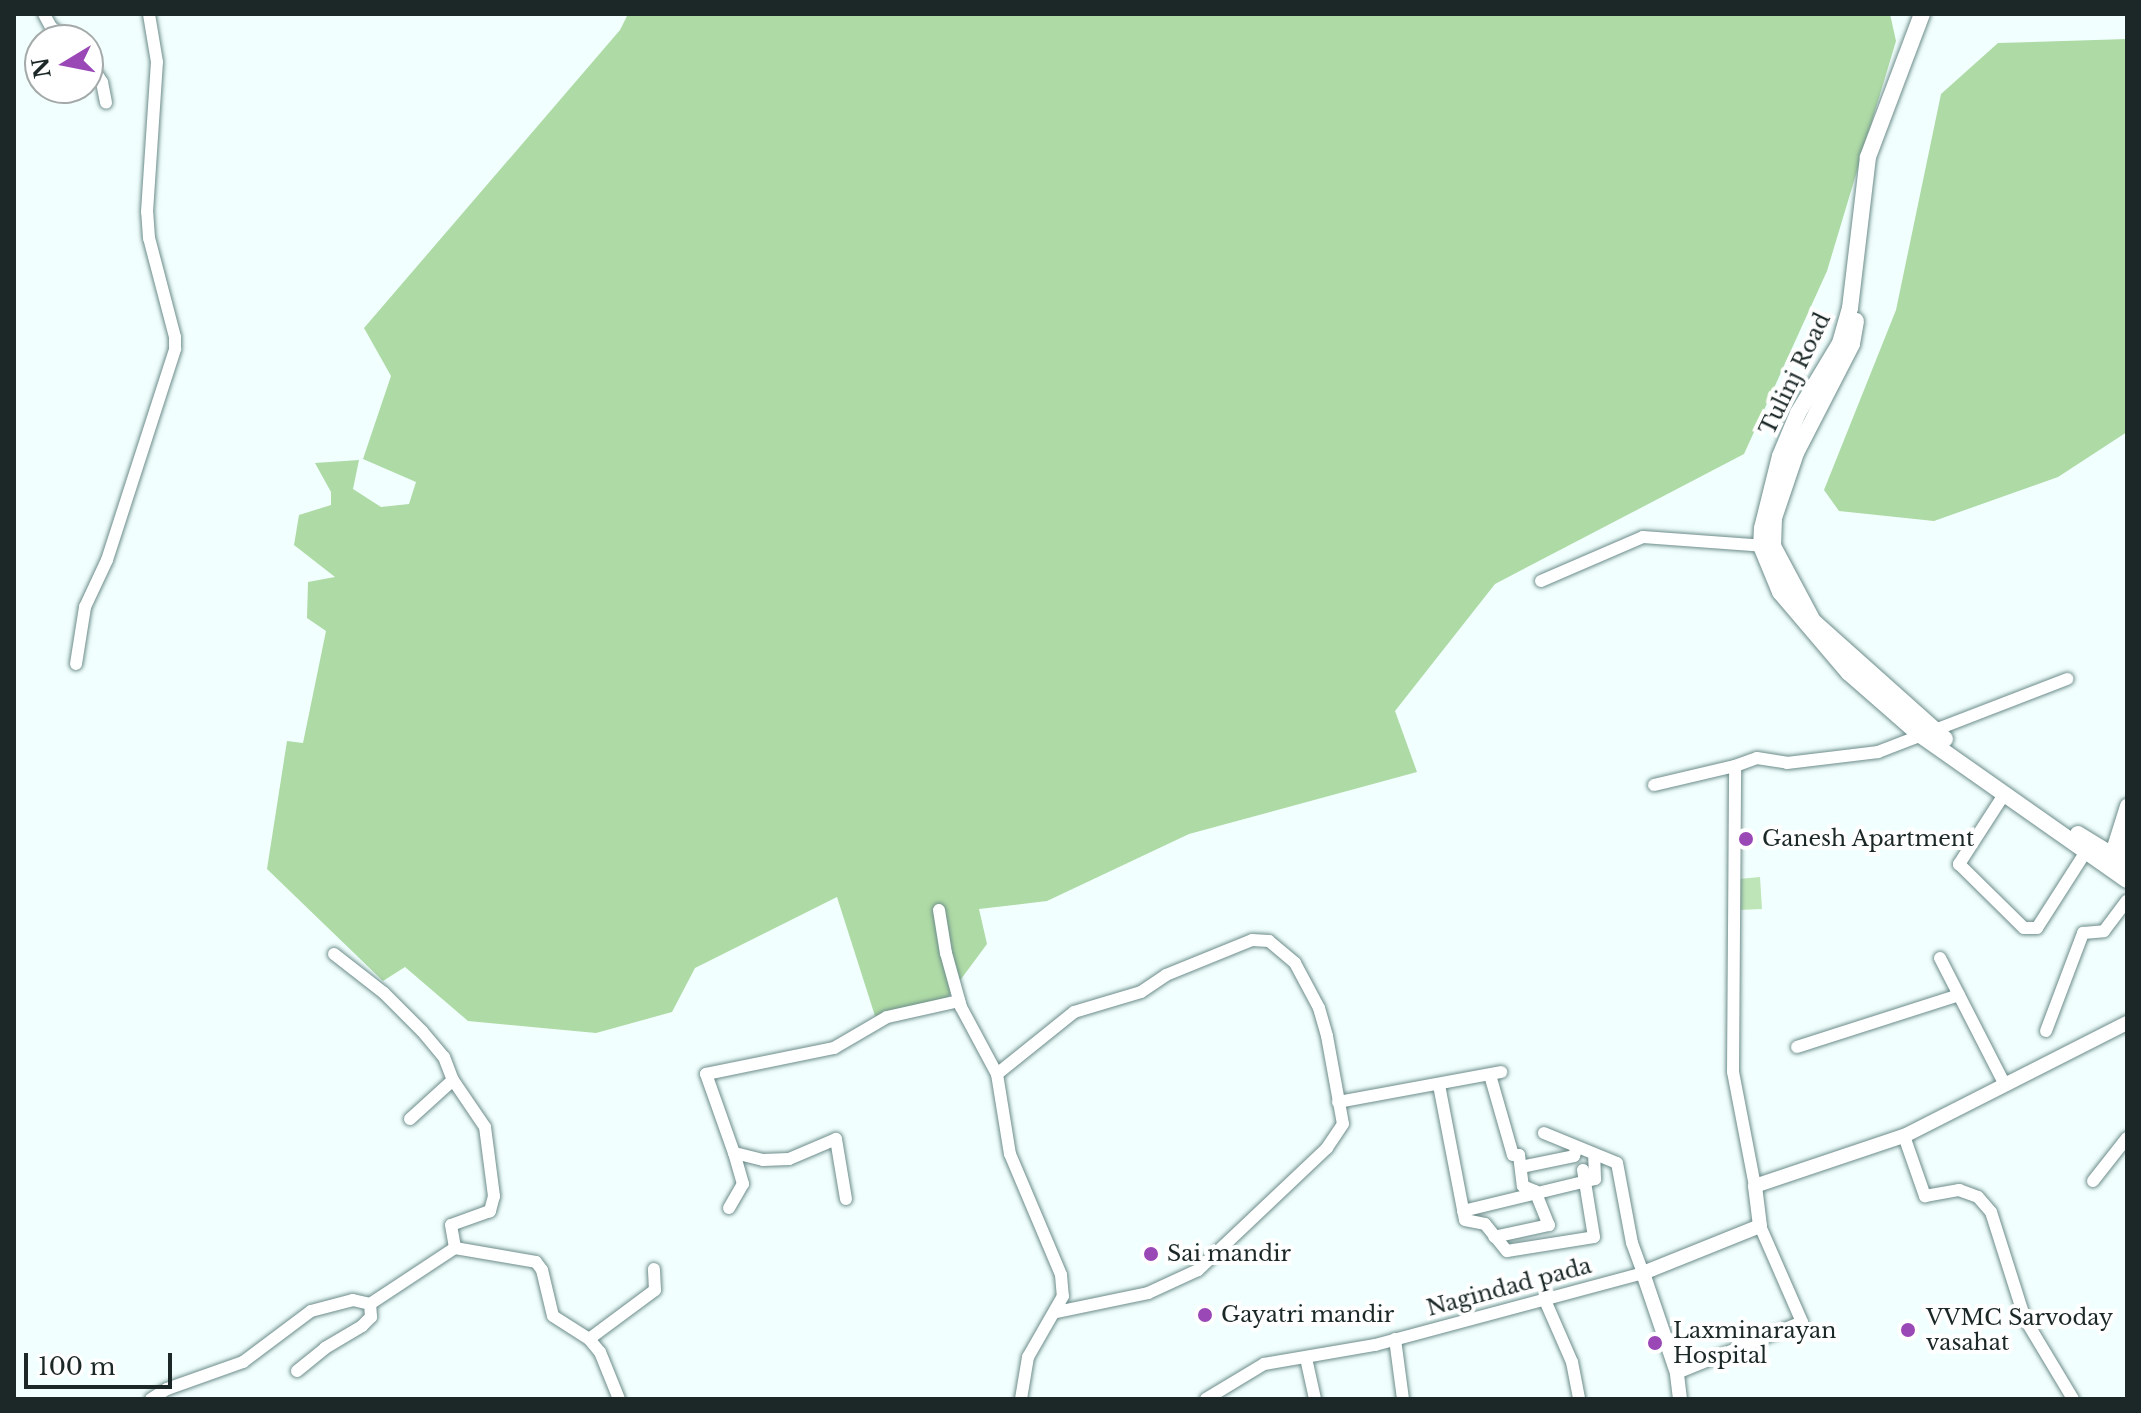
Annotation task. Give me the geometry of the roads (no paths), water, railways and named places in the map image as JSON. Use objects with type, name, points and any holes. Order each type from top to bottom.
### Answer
[{"type":"main road","name":"Tulinj Road","points":[[1767,546],[1762,528],[1780,456],[1798,413],[1840,343],[1850,308],[1868,157],[1922,14]]},
{"type":"main road","name":"Tulinj Road","points":[[1767,546],[1796,453],[1852,344],[1880,147],[1929,14]]},
{"type":"main road","points":[[1767,546],[1813,621],[1925,731],[2005,793],[2119,866]]},
{"type":"main road","points":[[1925,731],[2088,848]]},
{"type":"street","points":[[76,664],[85,607],[107,560],[175,349],[149,238],[147,212],[157,62],[149,14]]},
{"type":"street","points":[[104,92],[106,103]]},
{"type":"street","points":[[1541,581],[1643,537],[1767,546]]},
{"type":"street","points":[[1654,785],[1757,758],[1787,763],[1868,754],[2067,679]]},
{"type":"street","points":[[1677,1373],[1802,1322],[1760,1226],[1733,1072],[1735,766]]},
{"type":"street","points":[[2005,793],[1959,864],[2024,928],[2037,928],[2088,848]]},
{"type":"street","points":[[2119,866],[2127,806]]},
{"type":"street","points":[[2119,866],[2127,842]]},
{"type":"street","points":[[2046,1031],[2083,933],[2104,931],[2127,901]]},
{"type":"street","points":[[939,910],[959,1001],[997,1074],[1010,1154],[1061,1275],[1063,1296],[1028,1357],[1021,1399]]},
{"type":"street","points":[[997,1074],[1074,1012],[1141,992],[1166,975],[1252,940],[1269,941],[1295,963],[1319,1008],[1343,1124],[1339,1134],[1198,1270],[1148,1293],[1056,1312]]},
{"type":"street","points":[[334,954],[384,993],[422,1031],[444,1057],[453,1080],[485,1127],[494,1196],[490,1211],[451,1225],[455,1248]]},
{"type":"street","points":[[1940,958],[2005,1085]]},
{"type":"street","points":[[1797,1047],[1959,995]]},
{"type":"street","points":[[729,1208],[743,1184],[706,1074],[834,1048],[887,1017],[959,1001]]},
{"type":"street","points":[[1755,1186],[1904,1136],[2127,1023]]},
{"type":"street","points":[[1338,1102],[1495,1074],[1513,1155],[1519,1155],[1523,1186],[1535,1191],[1549,1225],[1494,1237]]},
{"type":"street","points":[[410,1119],[453,1080]]},
{"type":"street","points":[[1439,1085],[1465,1220],[1485,1224],[1507,1251],[1594,1237],[1584,1176]]},
{"type":"street","points":[[1544,1133],[1617,1163],[1632,1243],[1677,1373],[1680,1399]]},
{"type":"street","points":[[1904,1136],[1925,1196],[1959,1190],[1978,1197],[1991,1212],[2025,1319],[2073,1399]]},
{"type":"street","points":[[2093,1181],[2127,1138]]},
{"type":"street","points":[[734,1153],[763,1160],[789,1159],[836,1139],[846,1199]]},
{"type":"street","points":[[1521,1167],[1574,1156],[1577,1147]]},
{"type":"street","points":[[1463,1211],[1584,1176],[1595,1179],[1594,1154]]},
{"type":"street","points":[[1643,1273],[1760,1226]]},
{"type":"street","points":[[151,1399],[167,1389],[243,1362],[311,1311],[353,1300],[370,1304],[455,1248],[536,1262],[542,1270],[553,1316],[589,1339],[600,1352],[619,1399]]},
{"type":"street","points":[[589,1339],[655,1290],[654,1269]]},
{"type":"street","name":"Nagindad pada","points":[[1206,1399],[1264,1364],[1395,1339],[1643,1273]]},
{"type":"street","points":[[1544,1298],[1572,1362],[1579,1399]]},
{"type":"street","points":[[297,1371],[325,1348],[362,1326],[371,1317],[370,1304]]},
{"type":"street","points":[[1395,1339],[1403,1399]]},
{"type":"street","points":[[1306,1358],[1315,1399]]},
{"type":"place","name":"Ganesh Apartment","points":[[1746,839]]},
{"type":"place","name":"Sai mandir","points":[[1151,1254]]},
{"type":"place","name":"Gayatri mandir","points":[[1205,1315]]},
{"type":"place","name":"VVMC Sarvoday vasahat","points":[[1908,1330]]},
{"type":"place","name":"Laxminarayan Hospital","points":[[1655,1343]]}]
